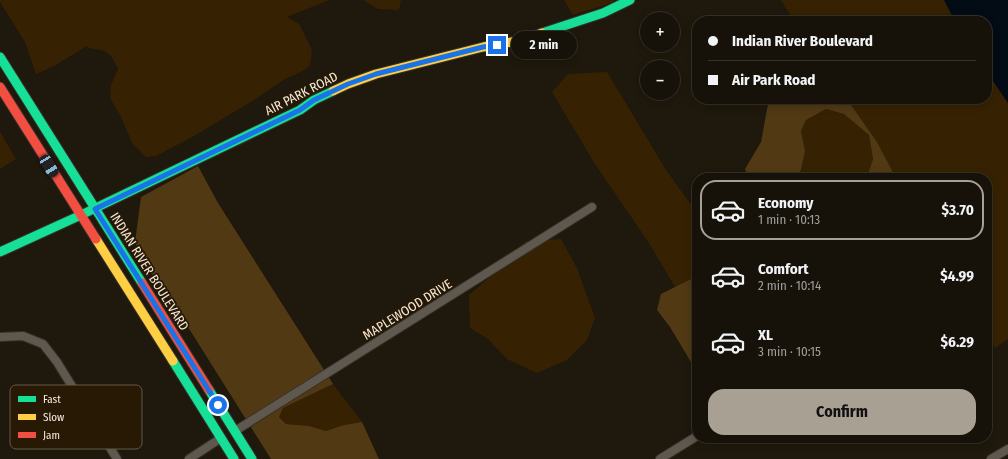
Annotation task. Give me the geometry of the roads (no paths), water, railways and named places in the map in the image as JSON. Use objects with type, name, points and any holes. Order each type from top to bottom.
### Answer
[{"type":"main road","name":"AIR PARK ROAD","points":[[0,252],[95,209],[300,110],[314,100],[348,84],[376,74],[483,47],[523,40],[604,13],[630,0]]},
{"type":"main road","name":"INDIAN RIVER BOULEVARD","points":[[0,57],[252,459]]},
{"type":"main road","points":[[0,87],[234,459]]},
{"type":"main road","points":[[211,422],[226,431],[235,431]]},
{"type":"main road","points":[[221,438],[230,439],[246,448]]},
{"type":"street","name":"MAPLEWOOD DRIVE","points":[[235,431],[592,207]]},
{"type":"street","points":[[0,337],[23,336],[43,344],[57,362],[71,385]]},
{"type":"street","points":[[189,459],[221,438]]},
{"type":"street","points":[[660,459],[692,439]]},
{"type":"street","points":[[111,449],[117,459]]},
{"type":"street","points":[[991,459],[1008,449]]}]
